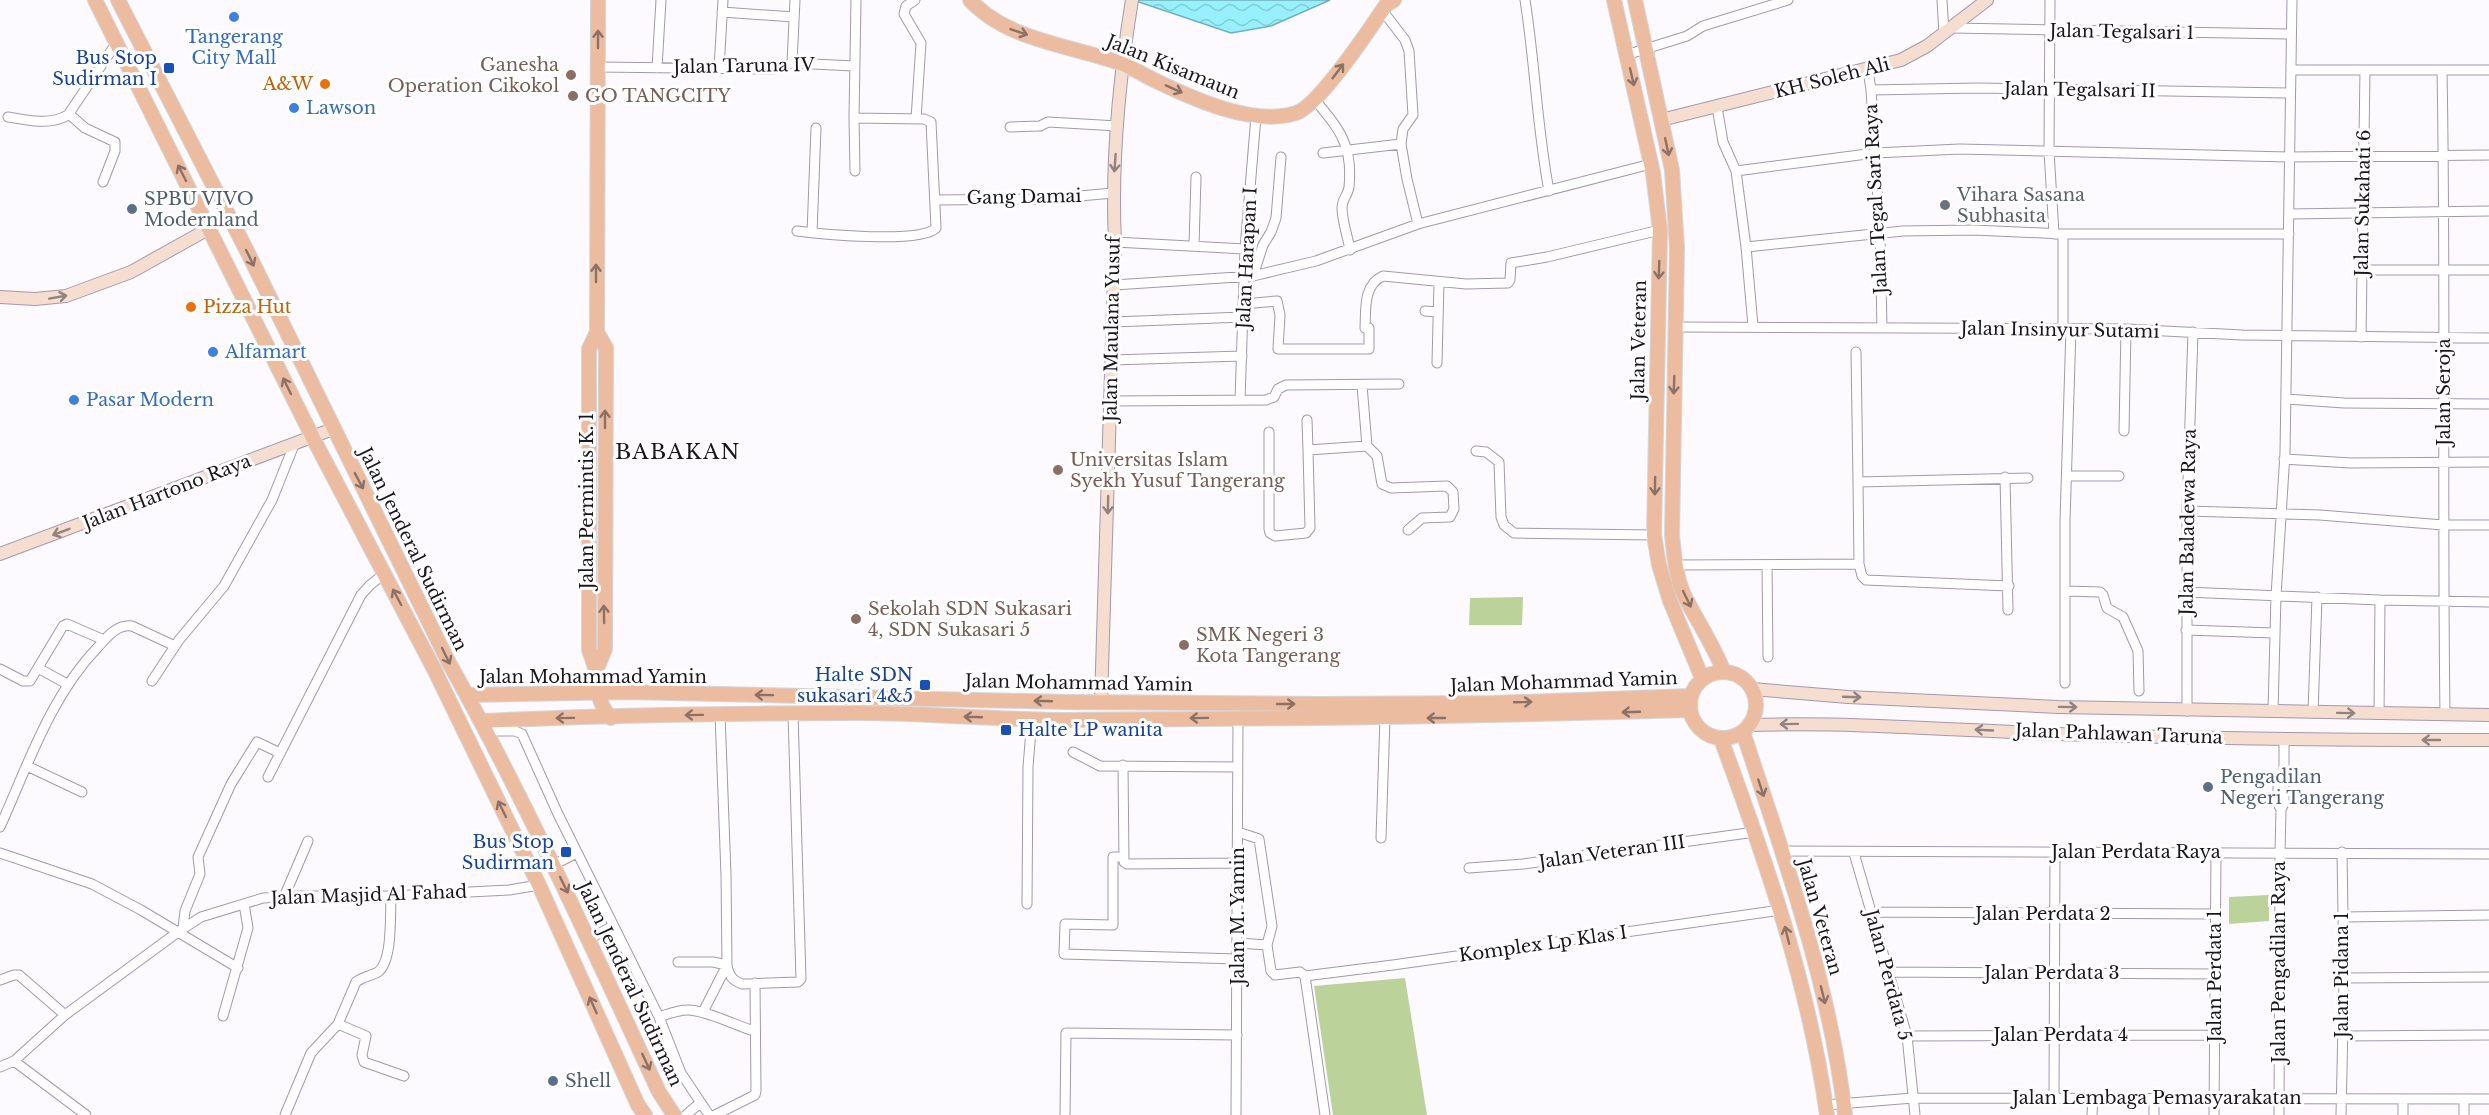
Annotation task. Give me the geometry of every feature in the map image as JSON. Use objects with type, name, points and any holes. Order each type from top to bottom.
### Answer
[{"type":"main road","name":"Jalan Jenderal Sudirman","points":[[95,0],[313,438],[434,669],[539,885],[638,1105],[645,1115]]},
{"type":"main road","name":"Jalan Jenderal Sudirman","points":[[118,0],[244,245],[333,429],[484,726],[589,939],[659,1092],[674,1115]]},
{"type":"main road","name":"Jalan Permintis K. 1","points":[[598,0],[597,332],[589,349],[589,650],[596,671],[597,692],[603,709],[610,718]]},
{"type":"main road","name":"Jalan Kisamaun","points":[[970,0],[976,7],[1012,30],[1122,63],[1209,103],[1256,116],[1296,113],[1315,99],[1386,4]]},
{"type":"main road","name":"Jalan Veteran","points":[[1614,0],[1651,164],[1660,230],[1654,535],[1659,565],[1670,601],[1702,678]]},
{"type":"main road","name":"Jalan Veteran","points":[[1635,0],[1672,170],[1677,248],[1672,535],[1683,594],[1715,649],[1724,672]]},
{"type":"main road","points":[[1656,447],[1672,444]]},
{"type":"main road","points":[[1724,672],[1738,675],[1752,689],[1755,707],[1746,729],[1732,738],[1721,739],[1707,735],[1695,725],[1689,710],[1690,696],[1702,678],[1724,672]]},
{"type":"main road","name":"Jalan Mohammad Yamin","points":[[467,695],[597,692],[1101,702],[1494,703],[1690,696]]},
{"type":"main road","points":[[512,693],[520,719]]},
{"type":"main road","name":"Jalan Mohammad Yamin","points":[[484,726],[520,719],[720,714],[1032,718],[1385,718],[1689,710]]},
{"type":"main road","name":"Jalan Veteran","points":[[1746,729],[1826,1005],[1844,1109]]},
{"type":"main road","name":"Jalan Veteran","points":[[1721,739],[1781,910],[1812,1036],[1826,1110]]},
{"type":"street","points":[[657,68],[661,0]]},
{"type":"street","points":[[719,69],[723,0]]},
{"type":"street","points":[[792,63],[795,0]]},
{"type":"street","points":[[855,171],[856,0]]},
{"type":"street","points":[[915,0],[906,6],[904,14],[921,44],[916,119]]},
{"type":"street","name":"Jalan Maulana Yusuf","points":[[1101,702],[1114,285],[1113,193],[1122,63],[1132,0]]},
{"type":"street","points":[[1525,0],[1541,150],[1549,191]]},
{"type":"street","points":[[1626,55],[1686,36],[1703,26],[1788,0]]},
{"type":"street","points":[[1942,0],[1948,31]]},
{"type":"street","name":"KH Soleh Ali","points":[[1661,120],[1868,70],[1912,56],[1987,0]]},
{"type":"street","points":[[2050,0],[2049,151],[2067,329],[2065,683]]},
{"type":"street","points":[[2273,712],[2274,633],[2282,513],[2286,399],[2292,0]]},
{"type":"street","points":[[1386,4],[1409,51],[1413,115],[1403,129],[1401,144],[1418,224]]},
{"type":"street","points":[[722,12],[794,16]]},
{"type":"street","name":"Jalan Tegalsari 1","points":[[1948,31],[2291,34]]},
{"type":"street","points":[[8,117],[57,121],[69,114],[117,42]]},
{"type":"street","name":"Jalan Taruna IV","points":[[598,67],[771,69],[792,63],[855,66]]},
{"type":"street","name":"Jalan Tegal Sari Raya","points":[[1868,70],[1880,234],[1882,328]]},
{"type":"street","points":[[2291,70],[2489,70]]},
{"type":"street","name":"Jalan Sukahati 6","points":[[2361,337],[2361,213],[2365,70]]},
{"type":"street","name":"Jalan Seroja","points":[[2442,70],[2443,211],[2446,270],[2444,339],[2445,714]]},
{"type":"street","name":"Jalan Tegalsari II","points":[[1871,90],[2050,89],[2289,93]]},
{"type":"street","points":[[1315,99],[1342,133],[1348,151],[1349,190],[1343,198],[1342,212],[1350,250]]},
{"type":"street","points":[[1717,107],[1723,142],[1736,171],[1753,326]]},
{"type":"street","points":[[69,114],[85,128],[115,142],[115,151],[103,182]]},
{"type":"street","name":"Jalan Harapan I","points":[[1240,400],[1243,304],[1248,276],[1245,249],[1256,116]]},
{"type":"street","points":[[797,231],[888,236],[924,234],[936,228],[933,125],[928,120],[854,118]]},
{"type":"street","points":[[1010,127],[1040,126],[1047,122],[1118,126]]},
{"type":"street","points":[[813,232],[816,128]]},
{"type":"street","points":[[1323,153],[1401,144]]},
{"type":"street","points":[[1736,171],[1875,153],[1960,149],[2362,158],[2489,155]]},
{"type":"street","points":[[1248,276],[1274,225],[1281,157]]},
{"type":"street","points":[[1114,285],[1248,276],[1316,261],[1418,224],[1651,164]]},
{"type":"street","points":[[1194,246],[1196,177]]},
{"type":"street","name":"Gang Damai","points":[[935,200],[1047,200],[1113,193]]},
{"type":"street","points":[[2289,214],[2489,211]]},
{"type":"street","points":[[0,297],[35,299],[66,296],[130,272],[210,228]]},
{"type":"street","points":[[1243,304],[1278,301],[1280,315],[1278,349],[1369,350],[1369,328],[1365,328],[1366,299],[1375,280],[1383,276],[1430,279],[1439,282],[1508,283],[1511,263],[1547,257],[1660,230]]},
{"type":"street","points":[[1746,247],[1903,231],[2289,234]]},
{"type":"street","points":[[1115,242],[1245,249]]},
{"type":"street","points":[[2361,270],[2489,270]]},
{"type":"street","points":[[1437,363],[1439,282]]},
{"type":"street","points":[[1425,311],[1438,312]]},
{"type":"street","points":[[1113,322],[1243,317]]},
{"type":"street","name":"Jalan Insinyur Sutami","points":[[1676,327],[2126,329],[2193,333],[2489,338]]},
{"type":"street","points":[[2124,431],[2126,329]]},
{"type":"street","name":"Jalan Baladewa Raya","points":[[2187,711],[2187,512],[2193,333]]},
{"type":"street","points":[[1856,352],[1859,564],[1862,576],[1872,582],[2009,586]]},
{"type":"street","points":[[1112,360],[1242,356]]},
{"type":"street","points":[[1110,401],[1271,399],[1278,389],[1286,385],[1399,384]]},
{"type":"street","points":[[1362,385],[1367,446],[1377,456],[1382,484],[1386,487],[1447,486],[1452,489],[1454,509],[1450,517],[1422,518],[1408,530]]},
{"type":"street","points":[[2286,399],[2344,403],[2489,404]]},
{"type":"street","points":[[1269,432],[1270,533],[1275,536],[1306,533],[1310,528],[1307,420]]},
{"type":"street","name":"Jalan Hartono Raya","points":[[0,555],[333,429]]},
{"type":"street","points":[[152,681],[175,646],[224,586],[272,500],[294,445]]},
{"type":"street","points":[[1308,450],[1367,446]]},
{"type":"street","points":[[1476,451],[1486,452],[1498,462],[1501,517],[1504,525],[1514,533],[1654,535]]},
{"type":"street","points":[[2284,459],[2351,463],[2489,462]]},
{"type":"street","points":[[2067,476],[2119,476]]},
{"type":"street","points":[[2005,477],[2008,610]]},
{"type":"street","points":[[1858,482],[2028,478]]},
{"type":"street","points":[[2187,512],[2282,513],[2444,525],[2489,525]]},
{"type":"street","points":[[1676,565],[1859,564]]},
{"type":"street","points":[[1767,565],[1767,657]]},
{"type":"street","points":[[268,777],[361,595],[384,574]]},
{"type":"street","points":[[2065,591],[2100,592],[2108,608],[2123,617],[2140,658],[2139,691]]},
{"type":"street","points":[[2186,592],[2489,602]]},
{"type":"street","points":[[2313,713],[2317,597]]},
{"type":"street","points":[[2379,714],[2380,600]]},
{"type":"street","points":[[0,669],[26,682],[30,681],[63,626],[67,624],[104,640]]},
{"type":"street","points":[[0,827],[42,728],[68,684],[104,640],[117,628],[125,625],[175,646]]},
{"type":"street","points":[[2186,630],[2274,633]]},
{"type":"street","points":[[38,668],[68,684]]},
{"type":"street","name":"Jalan Pahlawan Taruna","points":[[1752,689],[1848,697],[2058,707],[2489,715]]},
{"type":"street","points":[[720,714],[727,965],[734,981],[742,984],[798,982],[801,979],[793,714]]},
{"type":"street","name":"Jalan M. Yamin","points":[[1236,1115],[1238,717]]},
{"type":"street","points":[[1027,904],[1028,767],[1032,718]]},
{"type":"street","points":[[1381,838],[1385,718]]},
{"type":"street","name":"Jalan Pahlawan Taruna","points":[[1746,729],[1896,725],[2057,734],[2281,739],[2489,740]]},
{"type":"street","points":[[484,726],[522,734],[577,853],[659,1017],[681,1073],[709,1115]]},
{"type":"street","name":"Jalan Pengadilan Raya","points":[[2279,1115],[2280,852],[2281,810],[2284,803],[2281,739]]},
{"type":"street","points":[[180,930],[200,874],[198,857],[231,784],[257,742],[280,753]]},
{"type":"street","points":[[1073,752],[1095,765],[1237,767]]},
{"type":"street","points":[[1123,765],[1124,862],[1130,865],[1238,863]]},
{"type":"street","points":[[27,766],[82,792]]},
{"type":"street","points":[[1238,832],[1259,839],[1272,926],[1267,945],[1271,971],[1275,975],[1303,974],[1325,1115]]},
{"type":"street","name":"Jalan Veteran III","points":[[1469,868],[1523,864],[1755,832]]},
{"type":"street","points":[[284,897],[308,841]]},
{"type":"street","name":"Jalan Perdata Raya","points":[[1782,851],[2489,854]]},
{"type":"street","name":"Jalan Perdata 1","points":[[2214,1115],[2216,852]]},
{"type":"street","name":"Jalan Pidana 1","points":[[2341,1115],[2344,978],[2342,852]]},
{"type":"street","points":[[0,853],[92,884],[180,930],[238,968]]},
{"type":"street","points":[[553,865],[577,853]]},
{"type":"street","name":"Jalan Perdata 5","points":[[1854,853],[1907,1036],[1915,1115]]},
{"type":"street","points":[[2054,1099],[2055,853]]},
{"type":"street","points":[[1124,857],[1113,857],[1113,925],[1065,924],[1065,954],[1238,959]]},
{"type":"street","name":"Jalan Masjid Al Fahad","points":[[0,1067],[14,1061],[65,1015],[201,917],[263,898],[391,896],[509,890],[539,885]]},
{"type":"street","points":[[285,1115],[315,1046],[338,1024],[356,982],[378,972],[384,965],[388,948],[391,896]]},
{"type":"street","points":[[223,1016],[248,928],[244,904]]},
{"type":"street","name":"Komplex Lp Klas I","points":[[1303,974],[1781,910]]},
{"type":"street","name":"Jalan Perdata 2","points":[[1871,912],[2216,914]]},
{"type":"street","points":[[2343,917],[2489,915]]},
{"type":"street","points":[[589,939],[613,926]]},
{"type":"street","points":[[1238,943],[1267,945]]},
{"type":"street","points":[[678,962],[713,962],[727,965]]},
{"type":"street","points":[[703,1012],[727,965]]},
{"type":"street","name":"Jalan Perdata 3","points":[[1888,972],[2216,974]]},
{"type":"street","points":[[0,980],[19,975],[65,1015]]},
{"type":"street","points":[[2344,978],[2489,977]]},
{"type":"street","points":[[715,1115],[755,1095],[755,983]]},
{"type":"street","points":[[659,1017],[684,1010],[703,1012],[724,1022],[754,1031]]},
{"type":"street","points":[[338,1024],[366,1036],[362,1055],[364,1062],[404,1076]]},
{"type":"street","points":[[1065,1115],[1066,1033],[1237,1035]]},
{"type":"street","name":"Jalan Perdata 4","points":[[1907,1036],[2215,1035]]},
{"type":"street","points":[[2342,1036],[2489,1035]]},
{"type":"street","points":[[14,1061],[86,1115]]},
{"type":"street","name":"Jalan Lembaga Pemasyarakatan","points":[[1826,1110],[1913,1098],[2489,1099]]},
{"type":"street","points":[[2092,1115],[2093,1099]]},
{"type":"street","points":[[2154,1099],[2154,1115]]},
{"type":"street","points":[[2403,1099],[2403,1115]]},
{"type":"street","points":[[2464,1099],[2464,1115]]},
{"type":"street","points":[[686,1115],[700,1103]]},
{"type":"green space","points":[[1523,597],[1522,625],[1469,625],[1470,598]]},
{"type":"green space","points":[[2269,895],[2269,921],[2229,924],[2229,897]]},
{"type":"green space","points":[[1405,978],[1427,1115],[1333,1115],[1314,986]]},
{"type":"water","points":[[1133,0],[1330,0],[1271,26],[1231,33]]},
{"type":"place","name":"Tangerang City Mall","points":[[234,17]]},
{"type":"place","name":"Bus Stop Sudirman I","points":[[169,68]]},
{"type":"place","name":"Ganesha Operation Cikokol","points":[[571,75]]},
{"type":"place","name":"A&W","points":[[325,84]]},
{"type":"place","name":"GO TANGCITY","points":[[573,96]]},
{"type":"place","name":"Lawson","points":[[294,108]]},
{"type":"place","name":"Vihara Sasana Subhasita","points":[[1945,205]]},
{"type":"place","name":"SPBU VIVO Modernland","points":[[132,209]]},
{"type":"place","name":"Pizza Hut","points":[[191,307]]},
{"type":"place","name":"Alfamart","points":[[213,352]]},
{"type":"place","name":"Pasar Modern","points":[[74,400]]},
{"type":"place","name":"Universitas Islam Syekh Yusuf Tangerang","points":[[1058,470]]},
{"type":"place","name":"Sekolah SDN Sukasari 4, SDN Sukasari 5","points":[[856,619]]},
{"type":"place","name":"SMK Negeri 3 Kota Tangerang","points":[[1184,645]]},
{"type":"place","name":"Halte SDN sukasari 4&5","points":[[925,685]]},
{"type":"place","name":"Halte LP wanita","points":[[1006,730]]},
{"type":"place","name":"Pengadilan Negeri Tangerang","points":[[2208,787]]},
{"type":"place","name":"Bus Stop Sudirman","points":[[566,852]]},
{"type":"place","name":"Shell","points":[[553,1081]]},
{"type":"district","name":"BABAKAN","points":[[678,452]]}]
